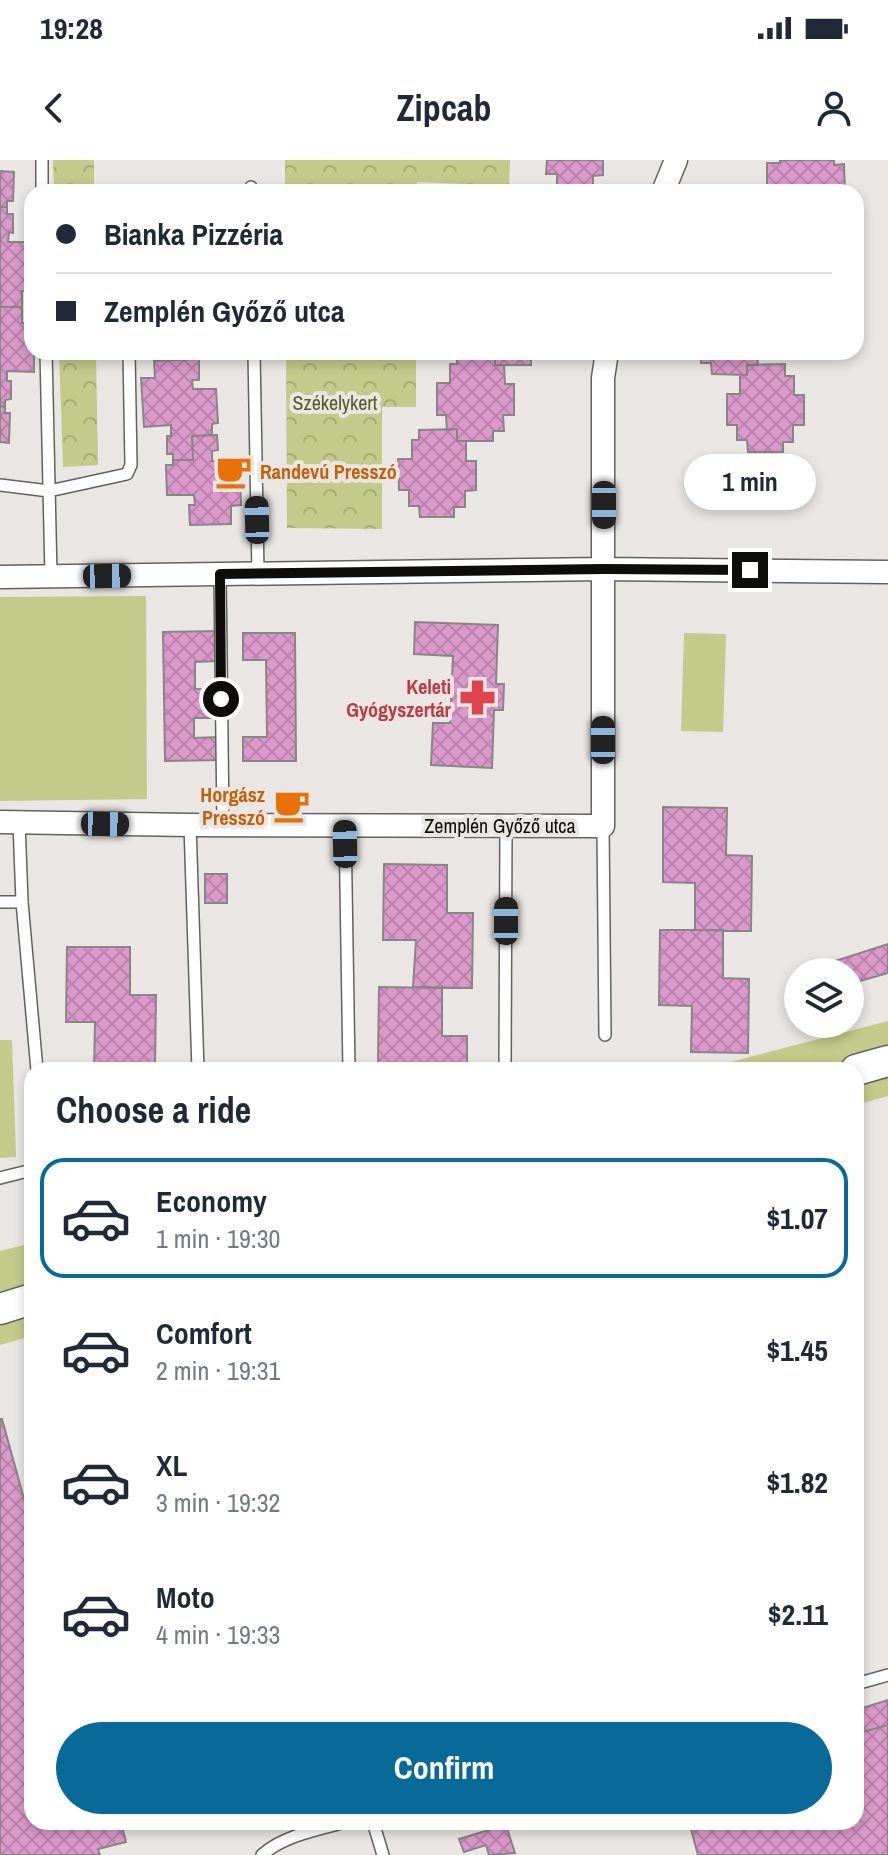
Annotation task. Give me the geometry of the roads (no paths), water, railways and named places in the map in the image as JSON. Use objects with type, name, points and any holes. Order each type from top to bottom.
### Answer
[{"type":"street","points":[[666,184],[676,160]]},
{"type":"street","name":"Zemplén Győző utca","points":[[10,822],[603,826],[603,378],[606,360]]},
{"type":"street","points":[[0,577],[604,569],[888,572]]},
{"type":"street","points":[[864,1068],[888,1061]]},
{"type":"street","points":[[0,1309],[24,1302]]},
{"type":"lane","points":[[42,160],[42,184]]},
{"type":"lane","points":[[46,360],[51,576]]},
{"type":"lane","points":[[0,485],[49,491],[122,476],[130,470],[129,360]]},
{"type":"lane","points":[[254,360],[258,573]]},
{"type":"lane","points":[[220,574],[223,825]]},
{"type":"lane","points":[[10,822],[22,902],[36,1062]]},
{"type":"lane","points":[[345,824],[349,1062]]},
{"type":"lane","points":[[505,1062],[506,824]]},
{"type":"lane","points":[[190,825],[198,1062]]},
{"type":"lane","points":[[603,826],[605,1035]]},
{"type":"lane","points":[[0,902],[22,902]]},
{"type":"lane","points":[[0,1178],[24,1172]]},
{"type":"lane","points":[[864,1682],[888,1675]]},
{"type":"lane","points":[[262,1855],[314,1830]]},
{"type":"lane","points":[[375,1830],[383,1855]]},
{"type":"place","name":"Randevú Presszó","points":[[234,471]]},
{"type":"place","name":"Keleti Gyógyszertár","points":[[477,697]]},
{"type":"place","name":"Horgász Presszó","points":[[291,806]]},
{"type":"park label","name":"Székelykert","points":[[335,402]]}]
